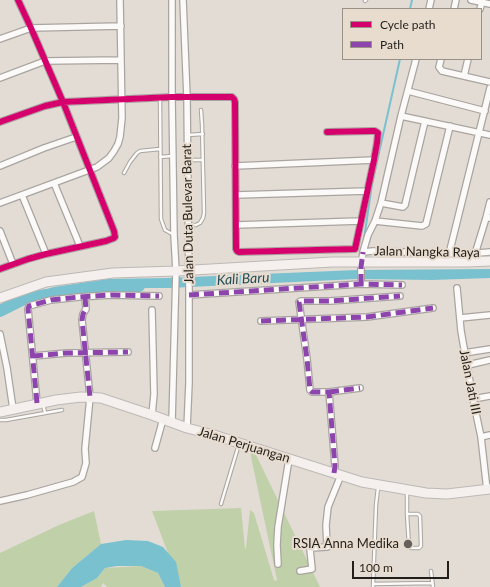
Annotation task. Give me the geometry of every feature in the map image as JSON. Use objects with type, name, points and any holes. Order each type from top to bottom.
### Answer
[{"type":"main road","points":[[0,298],[46,282],[112,273],[189,273],[332,262],[361,264],[490,261]]},
{"type":"main road","name":"Jalan Perjuangan","points":[[0,412],[41,403],[90,397],[108,400],[187,428],[379,486],[426,494],[447,494],[488,490]]},
{"type":"street","points":[[0,269],[46,254],[106,241],[115,237],[114,231],[63,102],[18,0]]},
{"type":"street","points":[[0,203],[97,167],[109,158],[118,144],[121,131],[122,99],[120,0]]},
{"type":"street","name":"Jalan Duta Bulevar Barat","points":[[155,448],[167,420],[173,388],[176,273],[174,235],[172,0]]},
{"type":"street","name":"Jalan Duta Bulevar Barat","points":[[183,0],[188,160],[189,383],[187,428]]},
{"type":"street","points":[[471,0],[490,4]]},
{"type":"street","points":[[480,8],[482,2]]},
{"type":"street","points":[[0,39],[31,28],[121,26]]},
{"type":"street","points":[[0,78],[45,61],[121,60]]},
{"type":"street","points":[[361,282],[363,252],[381,203],[416,60]]},
{"type":"street","points":[[441,60],[439,67],[442,71],[490,82]]},
{"type":"street","points":[[464,76],[468,60]]},
{"type":"street","points":[[449,254],[479,132],[487,109],[490,88]]},
{"type":"street","points":[[408,91],[487,109]]},
{"type":"street","points":[[0,122],[45,106],[63,102],[172,97],[232,97],[234,99],[236,249],[239,252],[353,249],[356,247],[378,133],[375,131],[328,132]]},
{"type":"street","points":[[401,116],[490,135]]},
{"type":"street","points":[[381,203],[402,207],[405,205],[425,121]]},
{"type":"street","points":[[375,221],[422,226],[426,224],[450,126]]},
{"type":"street","points":[[0,166],[76,137]]},
{"type":"street","points":[[235,166],[374,160]]},
{"type":"street","points":[[54,183],[80,246]]},
{"type":"street","points":[[236,195],[367,191]]},
{"type":"street","points":[[22,195],[46,254]]},
{"type":"street","points":[[475,254],[488,218],[490,202]]},
{"type":"street","points":[[236,225],[360,221]]},
{"type":"street","points":[[0,231],[13,264]]},
{"type":"street","name":"Jalan Nangka Raya","points":[[363,252],[378,251],[449,254],[475,254],[490,252]]},
{"type":"street","points":[[189,292],[361,282],[402,285]]},
{"type":"street","name":"Jalan Jati III","points":[[457,288],[464,352],[468,365],[481,437],[488,490]]},
{"type":"street","points":[[41,403],[33,356],[28,309],[29,306],[51,300],[111,295],[159,296]]},
{"type":"street","points":[[360,388],[329,392],[311,392],[298,303],[301,301],[330,301],[400,296]]},
{"type":"street","points":[[0,501],[73,482],[82,477],[86,463],[85,449],[90,397],[82,320],[83,314],[86,310],[85,297]]},
{"type":"street","points":[[261,321],[366,317],[433,308]]},
{"type":"street","points":[[152,310],[154,394],[152,415]]},
{"type":"street","points":[[460,318],[490,315]]},
{"type":"street","points":[[0,334],[13,409]]},
{"type":"street","points":[[464,352],[490,349]]},
{"type":"street","points":[[33,356],[86,352],[128,352]]},
{"type":"street","points":[[468,365],[490,360]]},
{"type":"street","points":[[300,571],[312,569],[310,548],[327,547],[326,525],[328,507],[337,474],[335,466],[329,392]]},
{"type":"street","points":[[473,399],[490,396]]},
{"type":"street","points":[[481,437],[490,435]]},
{"type":"street","points":[[278,564],[278,527],[289,459]]},
{"type":"lane","points":[[160,98],[161,219],[165,230],[174,235]]},
{"type":"lane","points":[[188,225],[196,225],[200,223],[203,218],[201,110]]},
{"type":"lane","points":[[187,135],[202,134]]},
{"type":"lane","points":[[124,173],[137,153],[140,151],[160,148]]},
{"type":"lane","points":[[160,157],[173,156]]},
{"type":"lane","points":[[188,160],[203,160]]},
{"type":"lane","points":[[41,403],[45,413]]},
{"type":"lane","points":[[0,420],[62,410]]},
{"type":"lane","points":[[222,504],[240,444]]},
{"type":"lane","points":[[379,486],[376,505],[373,585],[433,585],[431,571]]},
{"type":"lane","points":[[407,490],[407,514],[409,546],[411,548],[419,548],[421,546],[420,516],[418,514],[407,514]]},
{"type":"green space","points":[[250,452],[256,455],[320,587],[181,587],[152,511],[241,508],[245,549],[250,510],[254,513],[274,580],[277,580]]},
{"type":"green space","points":[[94,511],[101,544],[72,568],[57,587],[0,587],[0,553],[59,525]]},
{"type":"green space","points":[[141,566],[158,573],[165,587],[107,587],[103,583],[101,587],[81,587],[97,578],[105,568]]},
{"type":"water","points":[[490,269],[490,278],[432,280],[357,279],[169,288],[108,288],[55,291],[28,297],[0,313],[0,305],[28,294],[54,287],[106,279],[357,270]]},
{"type":"water","points":[[126,540],[148,541],[163,547],[176,562],[181,587],[165,587],[158,573],[141,566],[117,566],[105,568],[97,578],[81,587],[57,587],[72,568],[101,544]]},
{"type":"waterway","points":[[410,8],[412,0]]},
{"type":"waterway","points":[[364,239],[372,184],[400,60]]},
{"type":"waterway","name":"Kali Baru","points":[[0,311],[28,297],[139,286]]},
{"type":"marked path","points":[[361,284],[363,252]]},
{"type":"marked path","points":[[189,295],[361,284],[402,285]]},
{"type":"marked path","points":[[37,403],[28,309],[29,306],[51,300],[79,297],[111,295],[159,296]]},
{"type":"marked path","points":[[334,473],[335,466],[329,392],[312,392],[310,390],[299,302],[400,296]]},
{"type":"marked path","points":[[85,297],[86,309],[82,320],[90,397]]},
{"type":"marked path","points":[[261,321],[367,317],[433,308]]},
{"type":"marked path","points":[[33,356],[67,353],[128,352]]},
{"type":"marked path","points":[[329,392],[360,388]]},
{"type":"cycle path","points":[[0,269],[28,259],[106,241],[115,237],[114,231],[63,102],[18,0]]},
{"type":"cycle path","points":[[0,122],[45,106],[63,102],[172,97],[232,97],[235,102],[236,249],[239,252],[355,249],[374,160],[378,133],[375,131],[327,132]]},
{"type":"place","name":"RSIA Anna Medika","points":[[408,544]]}]
